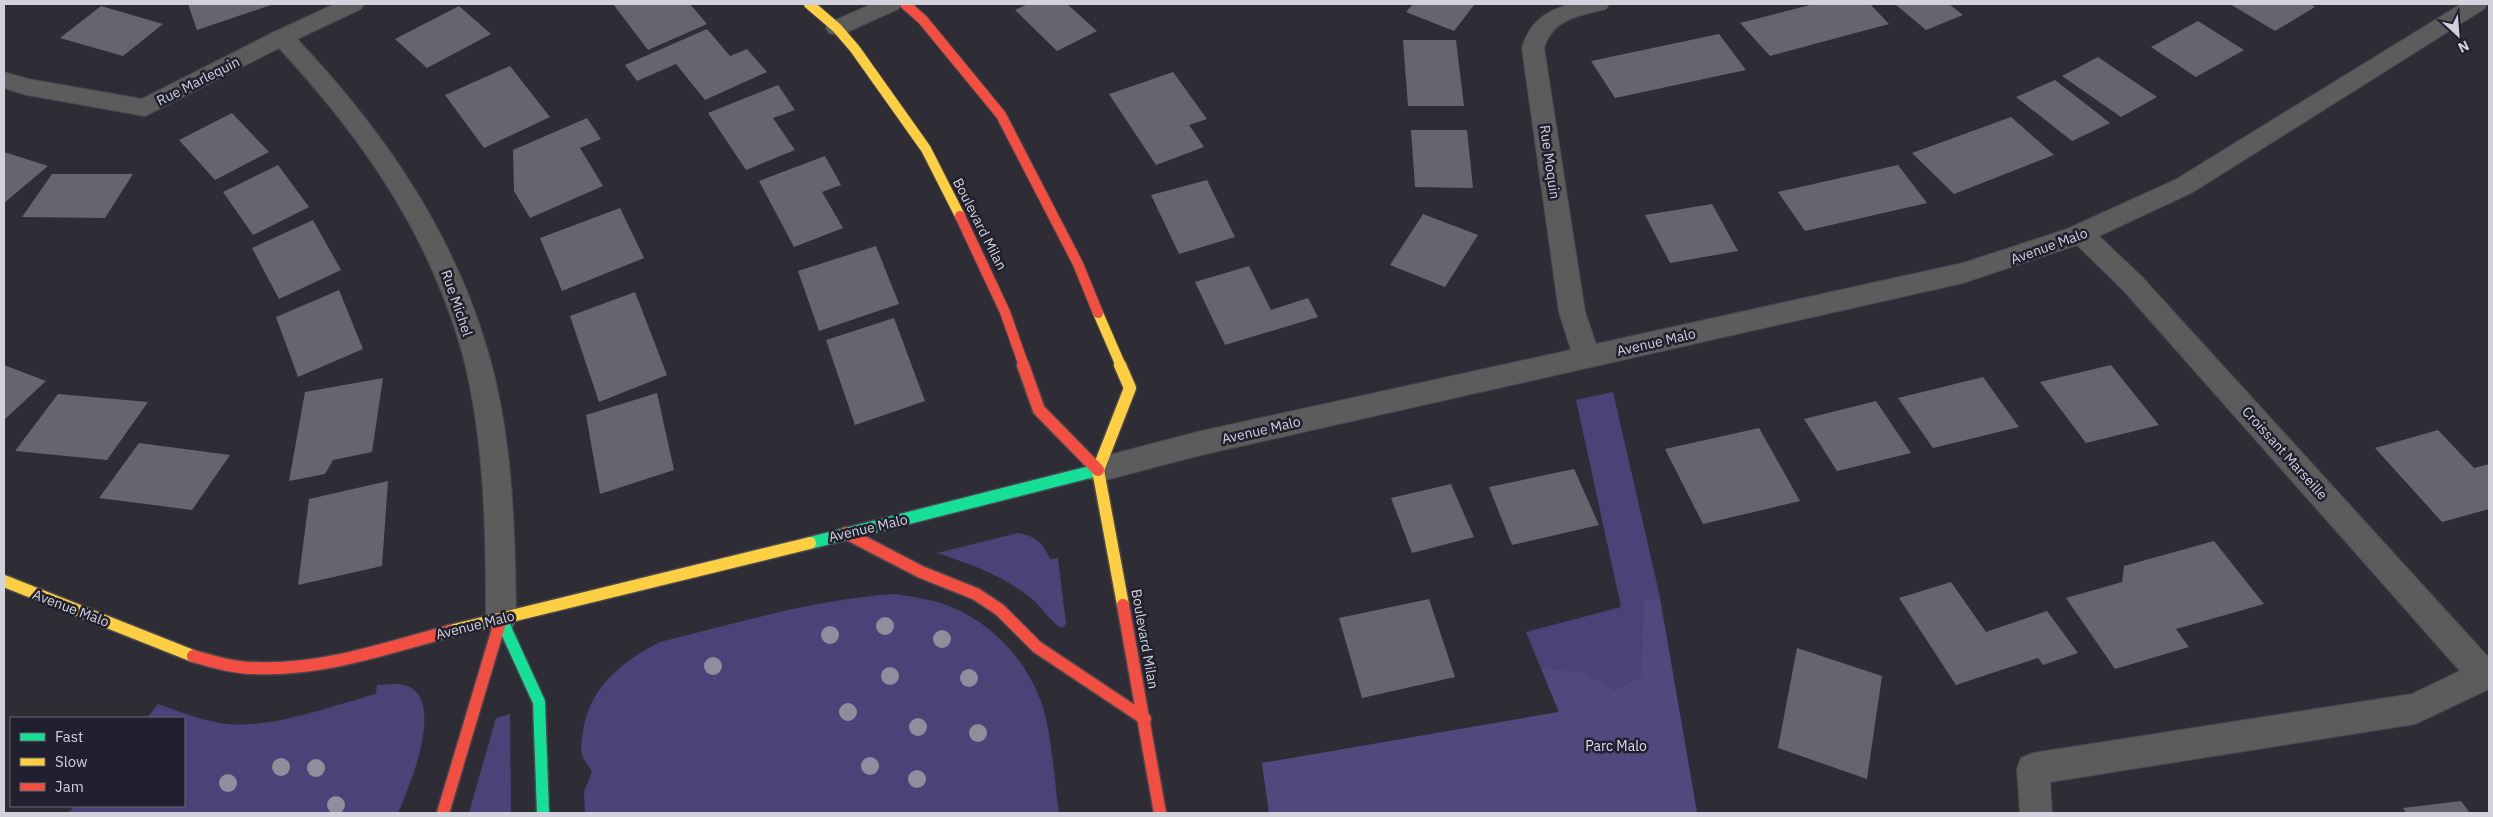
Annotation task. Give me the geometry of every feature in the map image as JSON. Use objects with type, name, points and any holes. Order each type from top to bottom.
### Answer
[{"type":"main road","name":"Boulevard Milan","points":[[809,4],[837,28],[855,49],[926,149],[992,281],[1039,410],[1098,470],[1145,718],[1160,813]]},
{"type":"main road","points":[[905,4],[923,20],[1001,115],[1078,264],[1105,324],[1130,388],[1098,470]]},
{"type":"main road","name":"Avenue Malo","points":[[4,581],[212,663],[237,668],[265,670],[320,663],[1098,470]]},
{"type":"main road","points":[[846,533],[921,572],[976,594],[1000,610],[1037,648],[1145,718]]},
{"type":"main road","points":[[443,813],[501,619]]},
{"type":"main road","points":[[501,619],[540,708],[543,813]]},
{"type":"street","name":"Rue Marlequin","points":[[4,80],[27,87],[145,108],[282,37],[354,4]]},
{"type":"street","points":[[837,28],[890,4]]},
{"type":"street","name":"Rue Moquin","points":[[1587,358],[1572,312],[1533,48],[1535,37],[1548,20],[1566,12],[1598,4]]},
{"type":"street","name":"Avenue Malo","points":[[1098,470],[1197,444],[1587,358],[2013,260],[2082,235],[2144,208],[2184,186],[2476,4]]},
{"type":"street","name":"Rue Michel","points":[[282,37],[337,95],[371,140],[420,215],[450,278],[471,342],[487,407],[501,551],[501,619]]},
{"type":"street","name":"Croissant Marseille","points":[[2036,813],[2033,769],[2416,709],[2487,674],[2133,284],[2082,235]]},
{"type":"green space","name":"Parc Malo","points":[[1613,392],[1660,597],[1697,813],[1269,813],[1262,763],[1559,712],[1526,632],[1621,607],[1576,400]]},
{"type":"green space","points":[[1018,533],[1030,536],[1038,541],[1050,559],[1058,558],[1066,624],[1062,628],[1032,599],[999,577],[975,566],[937,553]]},
{"type":"green space","points":[[895,594],[940,603],[969,616],[996,635],[1018,660],[1028,674],[1042,704],[1050,743],[1059,813],[585,813],[584,792],[592,771],[581,752],[582,736],[587,715],[600,689],[610,677],[633,658],[660,642],[747,620],[806,606]]},
{"type":"green space","name":"Parc Malo","points":[[1659,597],[1697,813],[1269,813],[1262,763],[1559,712],[1541,668],[1586,673],[1614,691],[1641,678],[1644,602]]},
{"type":"green space","points":[[395,684],[410,687],[420,697],[424,711],[424,728],[416,767],[398,813],[68,813],[74,807],[185,807],[185,717],[148,717],[158,704],[220,723],[238,725],[258,724],[319,711],[376,694],[377,685]]},
{"type":"green space","points":[[510,714],[511,813],[469,813],[496,718]]},
{"type":"building","points":[[188,4],[274,4],[197,30]]},
{"type":"building","points":[[613,4],[690,4],[707,24],[648,50]]},
{"type":"building","points":[[1028,4],[1067,4],[1097,31],[1057,51],[1015,10]]},
{"type":"building","points":[[1413,4],[1475,4],[1454,31],[1406,12]]},
{"type":"building","points":[[1814,4],[1870,4],[1889,24],[1770,56],[1740,23]]},
{"type":"building","points":[[1895,4],[1949,4],[1963,15],[1926,30]]},
{"type":"building","points":[[2230,4],[2310,4],[2315,7],[2275,31]]},
{"type":"building","points":[[101,6],[163,24],[123,56],[60,38]]},
{"type":"building","points":[[459,6],[491,34],[427,68],[395,39]]},
{"type":"building","points":[[2198,21],[2244,50],[2196,77],[2151,47]]},
{"type":"building","points":[[707,29],[730,56],[747,49],[767,72],[705,100],[676,64],[637,81],[625,65]]},
{"type":"building","points":[[1719,34],[1746,70],[1615,98],[1591,61]]},
{"type":"building","points":[[1403,40],[1456,40],[1464,106],[1408,106]]},
{"type":"building","points":[[2098,57],[2157,97],[2121,117],[2062,76]]},
{"type":"building","points":[[510,66],[550,117],[484,148],[445,95]]},
{"type":"building","points":[[1173,72],[1207,119],[1189,125],[1204,147],[1156,165],[1109,94]]},
{"type":"building","points":[[2055,80],[2110,123],[2072,141],[2016,97]]},
{"type":"building","points":[[778,85],[795,110],[773,118],[795,150],[746,170],[708,113]]},
{"type":"building","points":[[232,113],[269,152],[215,180],[179,140]]},
{"type":"building","points":[[2011,117],[2054,155],[1954,194],[1912,153]]},
{"type":"building","points":[[587,118],[601,139],[580,148],[603,186],[530,218],[514,191],[513,150]]},
{"type":"building","points":[[1411,130],[1467,130],[1473,188],[1415,187]]},
{"type":"building","points":[[4,152],[48,166],[4,203]]},
{"type":"building","points":[[825,156],[841,185],[822,192],[843,228],[794,247],[759,181]]},
{"type":"building","points":[[278,165],[309,207],[253,235],[223,192]]},
{"type":"building","points":[[1898,165],[1927,203],[1805,231],[1778,192]]},
{"type":"building","points":[[52,174],[133,174],[105,218],[22,217]]},
{"type":"building","points":[[1207,180],[1235,237],[1179,254],[1151,195]]},
{"type":"building","points":[[1712,204],[1738,251],[1670,263],[1645,215]]},
{"type":"building","points":[[620,208],[644,258],[562,291],[540,238]]},
{"type":"building","points":[[1423,214],[1478,235],[1445,287],[1390,265]]},
{"type":"building","points":[[313,220],[341,270],[279,299],[252,248]]},
{"type":"building","points":[[876,246],[899,304],[819,331],[798,271]]},
{"type":"building","points":[[1249,266],[1271,310],[1308,298],[1318,317],[1225,345],[1195,282]]},
{"type":"building","points":[[339,290],[363,349],[298,377],[276,317]]},
{"type":"building","points":[[635,292],[667,375],[599,402],[570,316]]},
{"type":"building","points":[[894,318],[925,401],[855,425],[826,340]]},
{"type":"building","points":[[4,365],[46,381],[4,420]]},
{"type":"building","points":[[2111,365],[2159,425],[2086,443],[2040,382]]},
{"type":"building","points":[[1983,377],[2019,427],[1933,448],[1898,398]]},
{"type":"building","points":[[383,378],[372,452],[333,460],[325,474],[289,481],[305,392]]},
{"type":"building","points":[[657,393],[674,470],[600,494],[586,415]]},
{"type":"building","points":[[58,394],[148,402],[107,460],[15,451]]},
{"type":"building","points":[[1876,401],[1911,453],[1837,471],[1804,419]]},
{"type":"building","points":[[1759,428],[1800,501],[1703,524],[1665,449]]},
{"type":"building","points":[[2438,430],[2474,468],[2489,464],[2489,509],[2442,522],[2375,448]]},
{"type":"building","points":[[139,443],[230,455],[192,510],[99,498]]},
{"type":"building","points":[[1574,469],[1599,525],[1512,545],[1489,487]]},
{"type":"building","points":[[388,481],[382,566],[298,585],[309,499]]},
{"type":"building","points":[[1451,484],[1474,537],[1412,553],[1391,498]]},
{"type":"building","points":[[2214,541],[2264,604],[2176,629],[2189,647],[2115,669],[2066,598],[2122,582],[2124,566]]},
{"type":"building","points":[[1951,582],[1986,632],[2047,611],[2078,653],[2043,665],[2038,658],[1956,685],[1899,598]]},
{"type":"building","points":[[1429,599],[1455,677],[1362,698],[1339,618]]},
{"type":"building","points":[[1797,648],[1882,676],[1867,779],[1778,748]]},
{"type":"building","points":[[2461,801],[2470,813],[2406,813],[2403,808]]},
{"type":"traffic: fast","points":[[810,543],[1098,470]]},
{"type":"traffic: fast","points":[[501,619],[539,702],[543,813]]},
{"type":"traffic: slow","points":[[809,4],[837,28],[855,49],[926,149],[960,216]]},
{"type":"traffic: slow","points":[[1098,313],[1130,388],[1098,470],[1123,605]]},
{"type":"traffic: slow","points":[[450,631],[810,543]]},
{"type":"traffic: slow","points":[[4,581],[193,656]]},
{"type":"traffic: jam","points":[[905,4],[923,20],[1001,115],[1078,264],[1098,313]]},
{"type":"traffic: jam","points":[[960,216],[1005,312],[1039,410],[1098,470]]},
{"type":"traffic: jam","points":[[846,533],[921,572],[976,594],[1000,610],[1037,647],[1145,719]]},
{"type":"traffic: jam","points":[[1123,605],[1160,813]]},
{"type":"traffic: jam","points":[[443,813],[501,619]]},
{"type":"traffic: jam","points":[[193,656],[224,665],[256,668],[289,667],[355,656],[450,631]]}]
